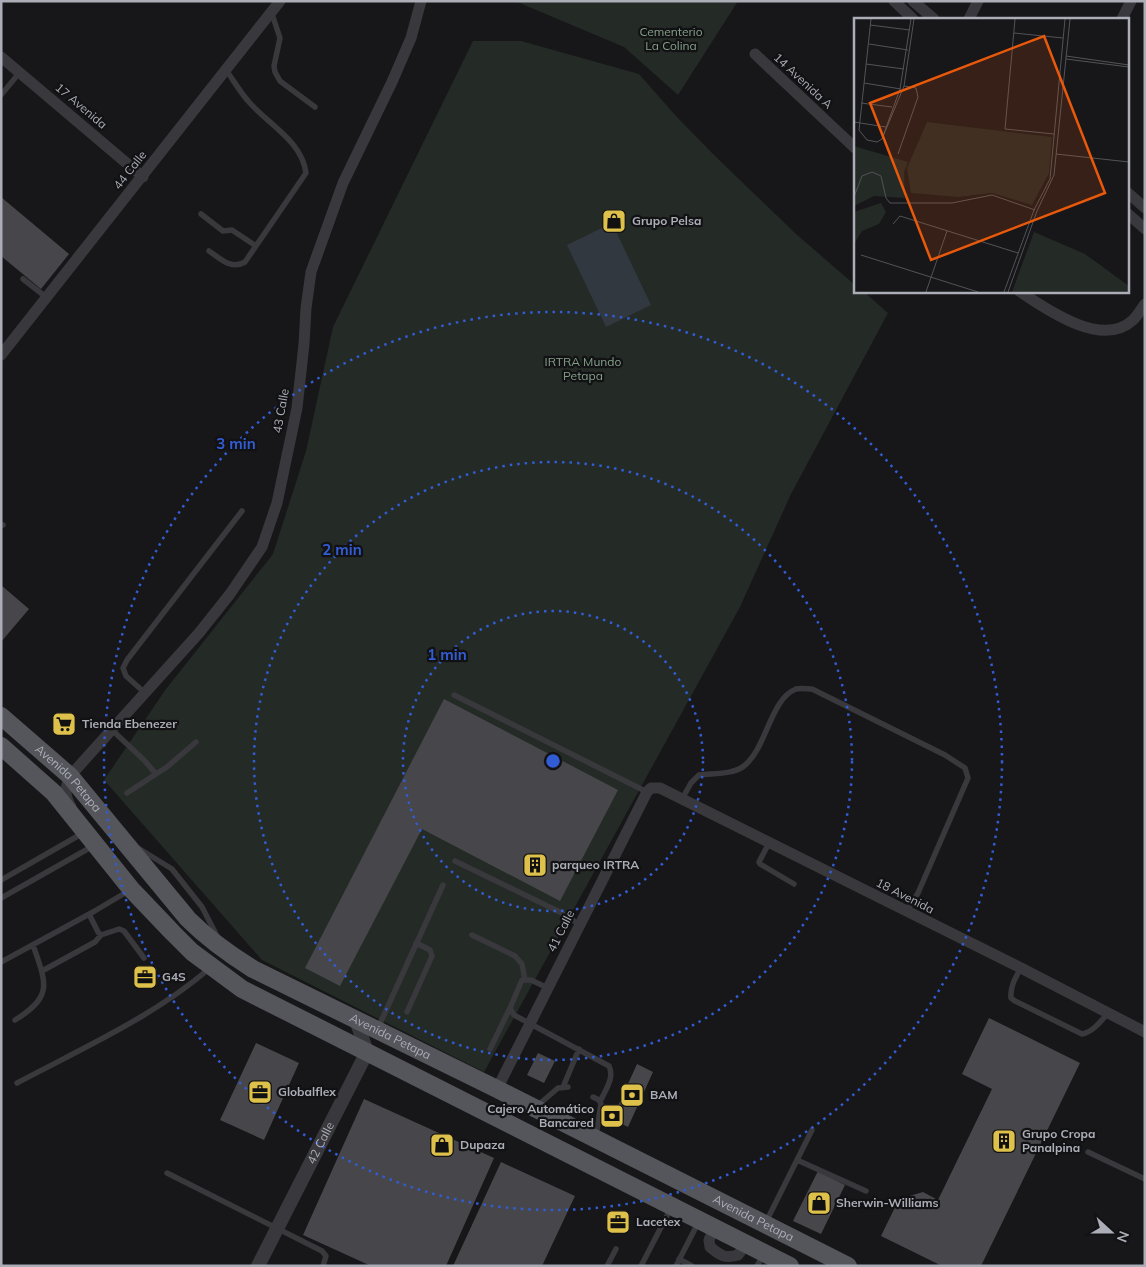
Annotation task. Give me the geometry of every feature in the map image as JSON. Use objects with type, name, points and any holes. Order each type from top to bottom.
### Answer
[{"type":"main road","name":"Avenida Petapa","points":[[1,716],[70,776],[188,919],[204,935],[253,970],[497,1089],[848,1266]]},
{"type":"main road","name":"Avenida Petapa","points":[[1,746],[54,793],[131,889],[173,933],[192,952],[242,989],[746,1244],[772,1262]]},
{"type":"street","name":"44 Calle","points":[[1,355],[280,1]]},
{"type":"street","name":"43 Calle","points":[[70,776],[199,633],[230,594],[264,541],[277,503],[297,408],[311,272],[343,183],[411,38],[421,1]]},
{"type":"street","points":[[894,1],[912,18]]},
{"type":"street","points":[[913,1],[933,18]]},
{"type":"street","points":[[969,18],[978,1]]},
{"type":"street","points":[[1123,18],[1132,1]]},
{"type":"street","name":"14 Avenida A","points":[[755,54],[854,147]]},
{"type":"street","name":"17 Avenida","points":[[1,57],[143,177]]},
{"type":"street","points":[[1128,193],[1145,208]]},
{"type":"street","points":[[1128,214],[1145,228]]},
{"type":"street","points":[[1022,292],[1067,320],[1093,329],[1116,329],[1125,325],[1134,319],[1145,304]]},
{"type":"street","points":[[70,776],[66,785],[65,796],[87,835]]},
{"type":"street","name":"18 Avenida","points":[[649,790],[660,788],[1145,1032]]},
{"type":"street","name":"41 Calle","points":[[497,1089],[649,790]]},
{"type":"street","points":[[356,1020],[367,1052]]},
{"type":"street","name":"42 Calle","points":[[258,1266],[367,1052]]},
{"type":"lane","points":[[272,11],[280,38],[274,66],[280,81],[315,107]]},
{"type":"lane","points":[[209,251],[227,264],[239,266],[245,262],[306,173],[305,162],[298,150],[249,102],[226,70]]},
{"type":"lane","points":[[1,95],[20,72]]},
{"type":"lane","points":[[201,214],[224,231],[232,230],[256,246]]},
{"type":"lane","points":[[23,279],[46,298]]},
{"type":"lane","points":[[145,693],[126,676],[123,668],[127,660],[242,511]]},
{"type":"lane","points":[[682,799],[691,783],[699,775],[729,772],[744,766],[758,750],[780,703],[797,688],[812,689],[945,755],[965,768],[968,778],[918,893],[906,912]]},
{"type":"lane","points":[[454,695],[649,790]]},
{"type":"lane","points":[[112,730],[156,774]]},
{"type":"lane","points":[[127,793],[167,767],[196,742]]},
{"type":"lane","points":[[1,880],[87,835]]},
{"type":"lane","points":[[1,898],[87,835]]},
{"type":"lane","points":[[769,843],[759,862],[760,864],[794,884]]},
{"type":"lane","points":[[455,861],[562,913],[580,926]]},
{"type":"lane","points":[[377,1030],[443,885]]},
{"type":"lane","points":[[1,962],[131,889]]},
{"type":"lane","points":[[89,914],[101,935]]},
{"type":"lane","points":[[42,971],[89,945],[101,935],[122,929],[144,958]]},
{"type":"lane","points":[[472,935],[515,956],[522,964],[525,980]]},
{"type":"lane","points":[[407,1012],[432,956],[430,950],[416,943]]},
{"type":"lane","points":[[15,1020],[32,1010],[42,996],[44,984],[42,971],[33,945]]},
{"type":"lane","points":[[17,1083],[164,1004],[188,988],[211,967]]},
{"type":"lane","points":[[1021,968],[1010,994],[1014,1001],[1082,1034],[1086,1034],[1099,1024],[1108,1013]]},
{"type":"lane","points":[[490,1049],[522,980],[531,980],[548,988]]},
{"type":"lane","points":[[510,1008],[514,1015],[579,1049],[608,1066],[611,1070],[612,1076],[600,1102],[595,1138]]},
{"type":"lane","points":[[535,1108],[549,1095],[565,1087],[579,1049]]},
{"type":"lane","points":[[593,1097],[600,1102]]},
{"type":"lane","points":[[765,1224],[812,1130]]},
{"type":"lane","points":[[1088,1152],[1145,1179]]},
{"type":"lane","points":[[797,1160],[866,1191]]},
{"type":"lane","points":[[167,1172],[325,1254],[326,1260],[323,1266]]},
{"type":"lane","points":[[641,1266],[672,1206]]},
{"type":"lane","points":[[676,1266],[679,1259],[707,1224]]},
{"type":"lane","points":[[607,1266],[616,1249]]},
{"type":"lane","points":[[679,1259],[692,1266]]},
{"type":"green space","name":"Cementerio La Colina","points":[[515,1],[738,1],[678,95],[624,47]]},
{"type":"green space","name":"IRTRA Mundo Petapa","points":[[473,41],[521,41],[639,74],[712,153],[796,234],[854,284],[854,292],[864,292],[888,313],[791,494],[740,607],[484,1072],[262,960],[104,780],[166,689],[273,554],[306,451],[333,327]]},
{"type":"shaded area","points":[[612,223],[651,305],[606,327],[567,245]]},
{"type":"building","points":[[1,197],[69,254],[41,289],[1,256]]},
{"type":"building","points":[[1,585],[29,609],[1,642]]},
{"type":"building","name":"parqueo IRTRA","points":[[444,699],[618,790],[560,901],[422,829],[340,986],[305,968]]},
{"type":"building","name":"Grupo Cropa Panalpina","points":[[989,1018],[1080,1063],[981,1266],[942,1266],[881,1236],[899,1199],[923,1192],[938,1200],[992,1089],[962,1074]]},
{"type":"building","name":"Globalflex","points":[[256,1043],[299,1063],[264,1140],[220,1120]]},
{"type":"building","points":[[538,1053],[555,1061],[544,1083],[527,1075]]},
{"type":"building","name":"BAM","points":[[637,1064],[653,1072],[628,1127],[612,1119]]},
{"type":"building","points":[[364,1099],[494,1158],[446,1266],[371,1266],[303,1235]]},
{"type":"building","points":[[501,1162],[575,1196],[542,1266],[453,1266]]},
{"type":"building","name":"Sherwin-Williams","points":[[818,1171],[845,1185],[821,1234],[793,1221]]},
{"type":"place","name":"Grupo Pelsa","points":[[614,221]]},
{"type":"place","name":"Tienda Ebenezer","points":[[64,724]]},
{"type":"place","name":"parqueo IRTRA","points":[[535,865]]},
{"type":"place","name":"G4S","points":[[145,977]]},
{"type":"place","name":"Globalflex","points":[[260,1092]]},
{"type":"place","name":"BAM","points":[[632,1095]]},
{"type":"place","name":"Cajero Automático Bancared","points":[[612,1116]]},
{"type":"place","name":"Grupo Cropa Panalpina","points":[[1004,1141]]},
{"type":"place","name":"Dupaza","points":[[442,1145]]},
{"type":"place","name":"Sherwin-Williams","points":[[819,1203]]},
{"type":"place","name":"Lacetex","points":[[618,1222]]}]
